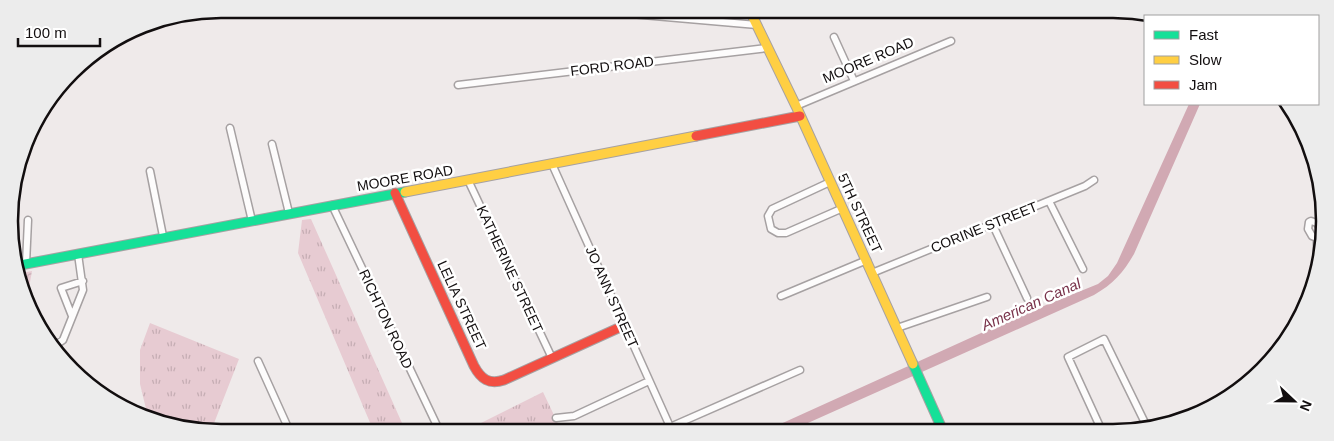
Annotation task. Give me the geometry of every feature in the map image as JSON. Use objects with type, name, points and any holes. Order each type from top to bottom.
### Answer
[{"type":"street","points":[[677,18],[757,25]]},
{"type":"street","name":"5TH STREET","points":[[753,18],[843,208],[940,424]]},
{"type":"street","points":[[834,37],[854,81]]},
{"type":"street","name":"MOORE ROAD","points":[[796,106],[951,40]]},
{"type":"street","name":"FORD ROAD","points":[[458,85],[767,48]]},
{"type":"street","name":"MOORE ROAD","points":[[22,265],[163,236],[332,206],[800,116]]},
{"type":"street","points":[[230,128],[252,221]]},
{"type":"street","points":[[272,144],[289,214]]},
{"type":"street","name":"JO ANN STREET","points":[[552,164],[669,424]]},
{"type":"street","points":[[150,171],[163,236]]},
{"type":"street","name":"KATHERINE STREET","points":[[468,180],[552,358]]},
{"type":"street","name":"CORINE STREET","points":[[872,273],[1094,180]]},
{"type":"street","points":[[830,182],[772,209],[768,216],[772,228],[778,233],[786,233],[843,208]]},
{"type":"street","name":"LELIA STREET","points":[[395,193],[480,376],[487,381],[498,382],[624,325]]},
{"type":"street","points":[[1049,200],[1083,269]]},
{"type":"street","name":"RICHTON ROAD","points":[[332,206],[436,424]]},
{"type":"street","points":[[26,264],[28,220]]},
{"type":"street","points":[[992,223],[1026,298]]},
{"type":"street","points":[[58,343],[63,340],[83,290],[78,254]]},
{"type":"street","points":[[781,296],[866,260]]},
{"type":"street","points":[[72,316],[62,288],[83,281]]},
{"type":"street","points":[[897,328],[987,297]]},
{"type":"street","points":[[1099,424],[1068,357],[1104,340],[1145,421]]},
{"type":"street","points":[[258,360],[286,424]]},
{"type":"street","points":[[682,424],[800,370]]},
{"type":"street","points":[[556,418],[574,416],[649,381]]},
{"type":"green space","points":[[311,219],[402,424],[371,424],[298,253],[302,220]]},
{"type":"green space","points":[[32,271],[29,288],[28,286],[24,273]]},
{"type":"green space","points":[[150,323],[239,359],[214,424],[181,420],[146,409],[140,384],[140,350]]},
{"type":"green space","points":[[543,392],[558,424],[479,424]]},
{"type":"shaded area","name":"American Canal","points":[[1189,105],[1200,105],[1134,254],[1122,272],[1107,287],[1094,295],[806,424],[780,424],[1012,319],[1098,284],[1108,276],[1117,263]]},
{"type":"traffic: fast","points":[[22,265],[405,192]]},
{"type":"traffic: fast","points":[[913,364],[940,424]]},
{"type":"traffic: slow","points":[[753,18],[796,106],[913,364]]},
{"type":"traffic: slow","points":[[405,192],[696,136]]},
{"type":"traffic: jam","points":[[696,136],[800,116]]},
{"type":"traffic: jam","points":[[395,193],[474,366],[486,380],[494,382],[504,380],[625,325]]}]
